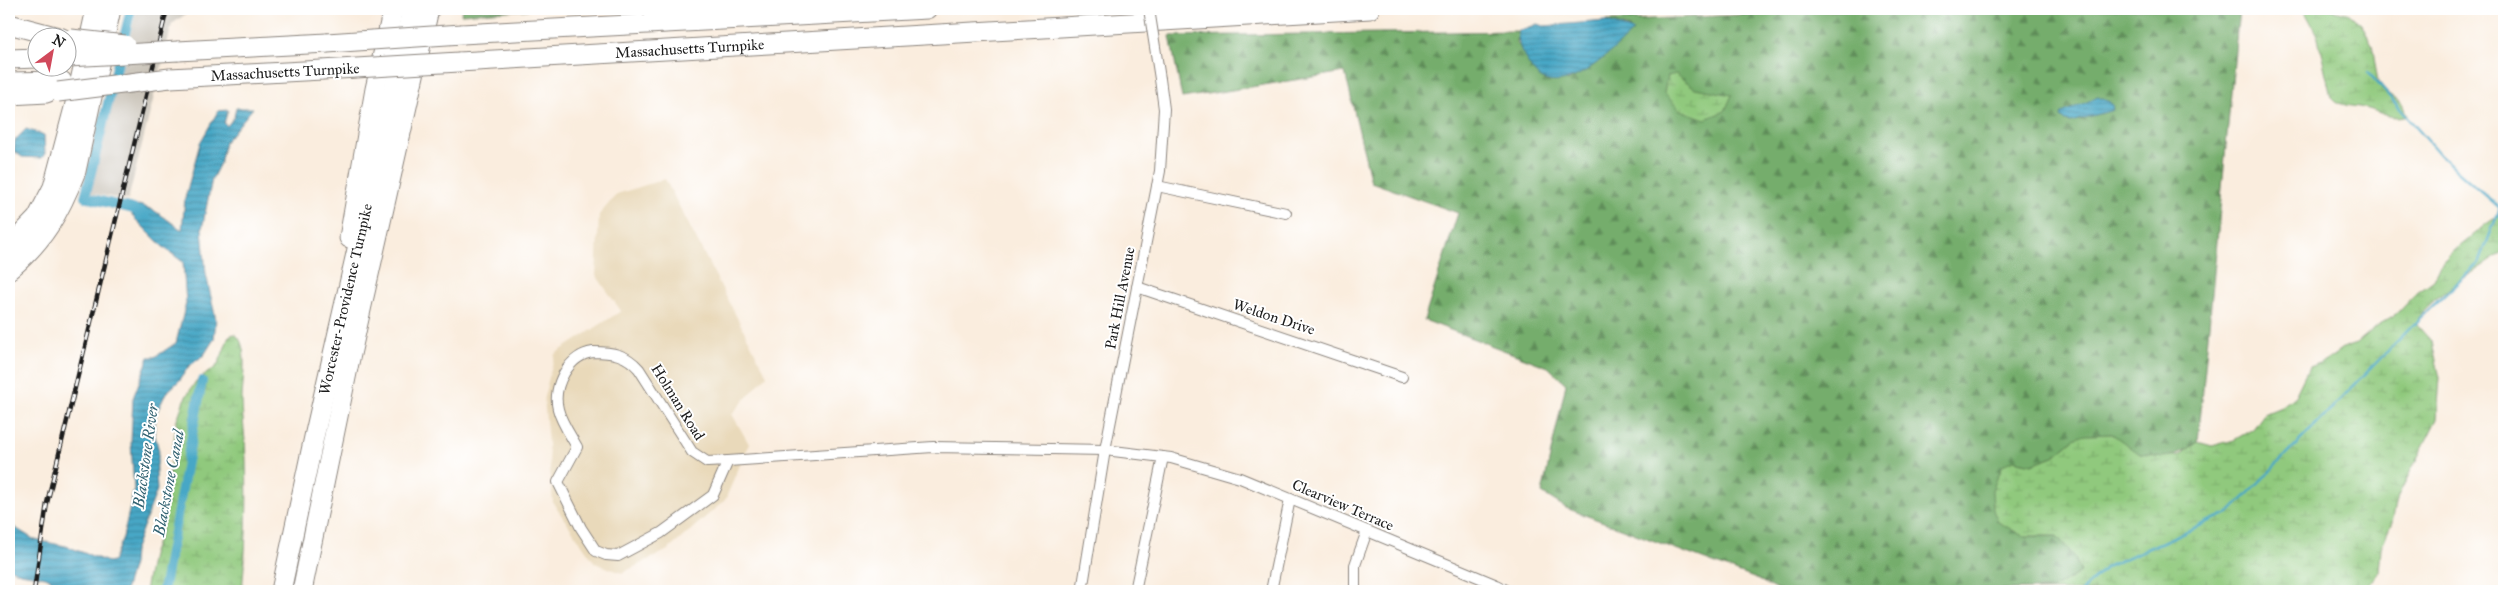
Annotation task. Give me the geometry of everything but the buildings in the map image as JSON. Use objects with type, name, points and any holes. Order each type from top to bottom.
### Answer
[{"type":"highway","points":[[9,247],[37,218],[52,187],[76,100],[96,9]]},
{"type":"highway","points":[[9,270],[50,227],[72,180],[111,9]]},
{"type":"highway","points":[[314,437],[317,390],[348,241],[374,89],[393,9]]},
{"type":"highway","name":"Worcester-Providence Turnpike","points":[[281,591],[314,437],[412,9]]},
{"type":"highway","name":"Worcester-Providence Turnpike","points":[[302,591],[349,363],[429,9]]},
{"type":"highway","name":"Massachusetts Turnpike","points":[[78,44],[178,51],[927,9]]},
{"type":"highway","name":"Massachusetts Turnpike","points":[[9,82],[60,86],[170,78],[1370,9]]},
{"type":"highway","name":"Massachusetts Turnpike","points":[[9,24],[28,30]]},
{"type":"highway","points":[[9,59],[28,58]]},
{"type":"highway","points":[[9,95],[60,86]]},
{"type":"street","name":"Park Hill Avenue","points":[[1082,591],[1105,450],[1157,186],[1164,119],[1149,9]]},
{"type":"street","points":[[1157,186],[1286,213]]},
{"type":"street","name":"Weldon Drive","points":[[1138,287],[1402,377]]},
{"type":"street","name":"Holman Road","points":[[728,461],[714,495],[680,521],[648,541],[618,556],[606,555],[596,551],[581,528],[558,482],[577,447],[558,410],[557,394],[562,378],[570,366],[582,354],[604,352],[625,357],[639,369],[692,452],[707,462],[933,447],[1105,450]]},
{"type":"street","name":"Clearview Terrace","points":[[1105,450],[1163,457],[1240,478],[1508,591]]},
{"type":"street","points":[[1135,591],[1163,457]]},
{"type":"street","points":[[1271,591],[1290,499]]},
{"type":"street","points":[[1355,591],[1356,565],[1367,531]]},
{"type":"shaded area","points":[[137,9],[193,9],[172,24],[128,200],[90,193]]},
{"type":"shaded area","points":[[665,179],[767,375],[732,414],[749,444],[725,500],[668,550],[622,573],[595,563],[553,503],[544,397],[555,354],[621,311],[596,275],[599,215],[617,194]]},
{"type":"green space","points":[[462,9],[536,9],[461,14]]},
{"type":"green space","points":[[1874,9],[2239,9],[2198,442],[2171,456],[2156,458],[2137,453],[2112,434],[2074,439],[2054,456],[2032,464],[2013,460],[2023,536],[2057,536],[2074,556],[2081,572],[2053,589],[1779,591],[1759,580],[1566,508],[1542,493],[1566,384],[1548,367],[1424,320],[1458,213],[1371,182],[1345,72],[1182,98],[1170,36],[1518,31],[1517,44],[1568,81],[1629,28],[1605,21]]},
{"type":"green space","points":[[2329,9],[2348,13],[2361,24],[2372,44],[2378,82],[2386,92],[2402,104],[2407,115],[2401,117],[2390,116],[2370,109],[2338,103],[2331,97],[2317,34],[2304,10]]},
{"type":"green space","points":[[1676,74],[1695,88],[1732,95],[1725,111],[1705,119],[1680,110],[1664,93],[1667,76]]},
{"type":"green space","points":[[2504,212],[2504,251],[2441,295],[2420,315],[2416,324],[2432,342],[2440,378],[2437,419],[2398,496],[2392,522],[2381,548],[2379,572],[2365,591],[2036,591],[2053,589],[2081,572],[2074,556],[2057,536],[2023,536],[1998,522],[1993,510],[1992,490],[2003,465],[2013,460],[2032,464],[2054,456],[2074,439],[2085,435],[2112,434],[2140,454],[2163,457],[2180,455],[2198,442],[2212,446],[2234,440],[2253,429],[2264,414],[2281,407],[2295,396],[2309,367],[2327,360],[2345,347],[2357,343],[2378,325],[2394,316],[2417,292],[2434,280],[2443,261],[2453,251]]},
{"type":"green space","points":[[234,334],[239,338],[244,354],[242,399],[246,453],[247,510],[242,591],[145,591],[152,555],[161,531],[177,420],[184,400],[196,381],[216,367],[229,336]]},
{"type":"water","points":[[1605,21],[1633,31],[1597,63],[1583,73],[1568,79],[1554,82],[1541,78],[1530,66],[1520,46],[1518,31],[1537,24],[1544,26]]},
{"type":"water","points":[[2098,97],[2112,103],[2113,110],[2071,122],[2061,117],[2062,113]]},
{"type":"water","name":"Blackstone River","points":[[236,108],[253,108],[225,142],[220,163],[212,179],[202,229],[206,274],[216,320],[214,339],[204,355],[188,367],[180,380],[166,393],[156,414],[154,432],[159,451],[156,472],[157,490],[134,551],[133,564],[125,591],[69,591],[46,577],[20,573],[9,568],[9,524],[35,540],[66,546],[108,562],[113,561],[123,537],[134,489],[131,443],[133,398],[149,357],[155,357],[176,343],[186,303],[183,262],[163,247],[132,216],[133,209],[138,205],[151,209],[182,230],[185,198],[200,143],[218,111],[228,110],[224,123],[227,126],[234,117]]},
{"type":"water","points":[[26,129],[44,135],[45,154],[42,158],[22,157],[14,151],[15,140]]},
{"type":"waterway","points":[[131,9],[85,197],[133,209],[145,215]]},
{"type":"waterway","points":[[2082,591],[2106,567],[2230,512],[2423,315],[2479,263],[2500,208],[2443,158],[2368,72]]},
{"type":"waterway","name":"Blackstone Canal","points":[[163,591],[202,381]]},
{"type":"railway","points":[[34,591],[47,503],[167,9]]}]
